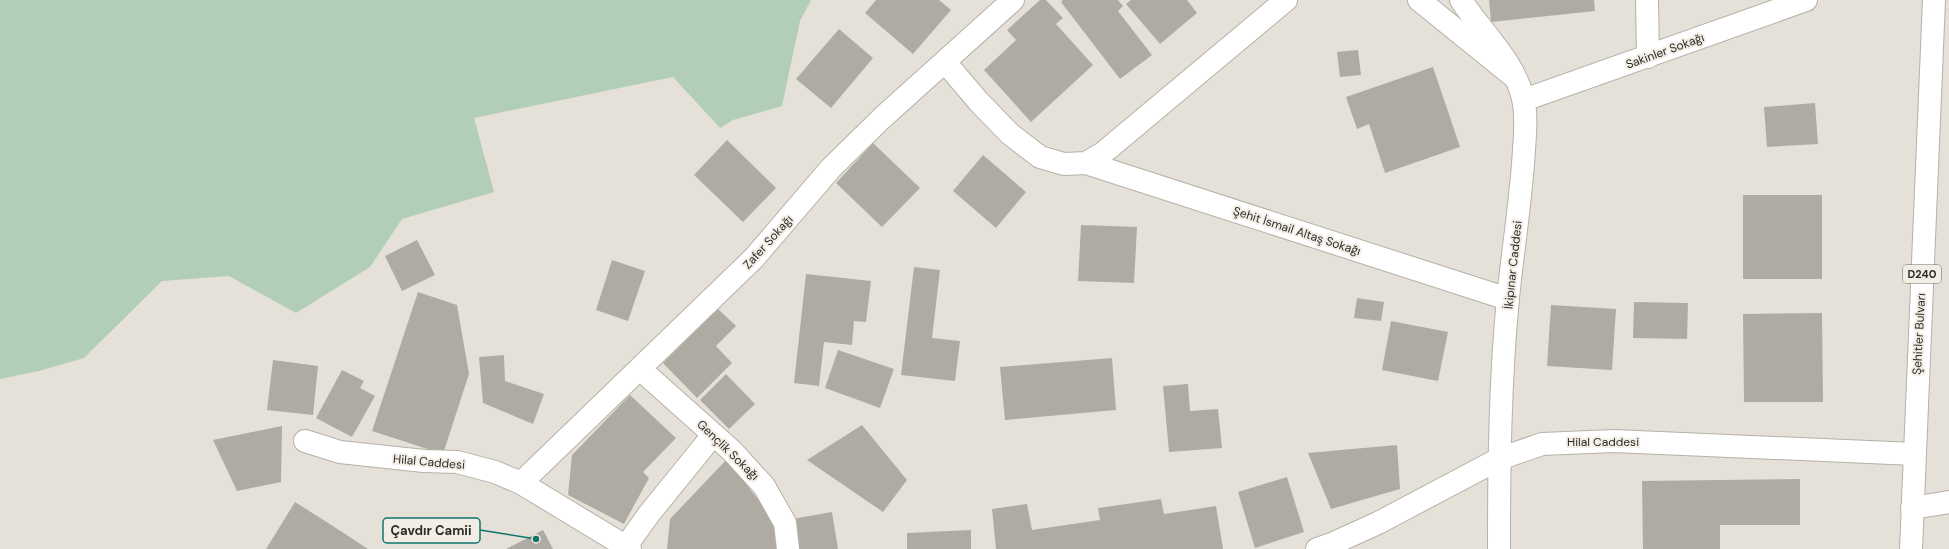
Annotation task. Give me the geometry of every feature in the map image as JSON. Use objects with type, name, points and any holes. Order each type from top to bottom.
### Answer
[{"type":"street","name":"Zafer Sokağı","points":[[521,482],[754,258],[831,168],[882,118],[1013,0]]},
{"type":"street","points":[[945,62],[979,102],[1010,134],[1040,157],[1064,164],[1086,163],[1103,153],[1286,0]]},
{"type":"street","points":[[1420,0],[1517,79]]},
{"type":"street","name":"İkipınar Caddesi","points":[[1461,0],[1517,79],[1524,100],[1525,129],[1522,179],[1508,299],[1499,459],[1499,549]]},
{"type":"street","points":[[1647,0],[1648,57]]},
{"type":"street","name":"Sakinler Sokağı","points":[[1524,100],[1806,0]]},
{"type":"street","name":"Şehitler Bulvarı","points":[[1911,549],[1934,0]]},
{"type":"street","name":"Şehit İsmail Altaş Sokağı","points":[[1086,163],[1508,299]]},
{"type":"street","name":"Gençlik Sokağı","points":[[640,369],[748,467],[764,486],[785,523],[788,549]]},
{"type":"street","points":[[626,548],[649,514],[713,435]]},
{"type":"street","name":"Hilal Caddesi","points":[[305,441],[340,452],[424,461],[457,462],[495,472],[521,482],[626,548]]},
{"type":"street","name":"Hilal Caddesi","points":[[1317,549],[1378,523],[1499,459],[1542,444],[1578,441],[1614,441],[1914,454]]},
{"type":"street","points":[[1912,508],[1949,502]]},
{"type":"green space","points":[[0,0],[811,0],[800,21],[782,106],[733,120],[720,128],[673,77],[474,118],[494,192],[402,219],[370,267],[296,313],[229,276],[162,281],[84,358],[39,371],[0,379]]},
{"type":"building","points":[[876,0],[939,0],[951,10],[913,54],[865,13]]},
{"type":"building","points":[[1040,0],[1046,0],[1063,18],[1056,24],[1093,65],[1031,122],[984,70],[1016,40],[1007,30]]},
{"type":"building","points":[[1063,0],[1118,0],[1123,6],[1118,11],[1152,55],[1120,79],[1061,2]]},
{"type":"building","points":[[1131,0],[1187,0],[1197,13],[1160,44],[1126,4]]},
{"type":"building","points":[[1489,0],[1594,0],[1595,11],[1491,22]]},
{"type":"building","points":[[839,29],[873,58],[831,108],[796,79]]},
{"type":"building","points":[[1358,50],[1361,75],[1340,77],[1337,52]]},
{"type":"building","points":[[1433,67],[1460,147],[1385,173],[1369,124],[1357,129],[1346,97]]},
{"type":"building","points":[[1815,103],[1818,144],[1767,147],[1764,107]]},
{"type":"building","points":[[727,140],[776,188],[743,222],[694,175]]},
{"type":"building","points":[[873,143],[920,188],[882,227],[836,183]]},
{"type":"building","points":[[983,155],[1026,192],[996,228],[953,191]]},
{"type":"building","points":[[1743,195],[1822,195],[1822,279],[1743,279]]},
{"type":"building","points":[[1081,225],[1137,227],[1134,283],[1078,281]]},
{"type":"building","points":[[417,240],[435,275],[402,291],[385,256]]},
{"type":"building","points":[[612,260],[645,271],[628,321],[596,310]]},
{"type":"building","points":[[914,267],[940,270],[932,338],[960,341],[955,381],[901,375]]},
{"type":"building","points":[[806,274],[871,281],[866,322],[854,321],[852,345],[824,342],[819,386],[794,383]]},
{"type":"building","points":[[418,292],[457,305],[469,374],[443,454],[372,431]]},
{"type":"building","points":[[1357,298],[1384,302],[1381,321],[1354,318]]},
{"type":"building","points":[[1634,302],[1688,303],[1687,339],[1633,338]]},
{"type":"building","points":[[1551,305],[1616,309],[1612,370],[1547,366]]},
{"type":"building","points":[[718,309],[736,326],[716,346],[732,363],[697,398],[663,363]]},
{"type":"building","points":[[1822,313],[1823,402],[1744,402],[1743,314]]},
{"type":"building","points":[[1391,321],[1448,332],[1438,381],[1382,370]]},
{"type":"building","points":[[838,350],[894,369],[880,408],[825,388]]},
{"type":"building","points":[[504,355],[505,381],[544,394],[533,424],[483,403],[479,357]]},
{"type":"building","points":[[1112,358],[1116,410],[1005,420],[1000,367]]},
{"type":"building","points":[[273,360],[318,366],[313,415],[267,410]]},
{"type":"building","points":[[342,370],[364,381],[360,388],[375,396],[352,437],[316,418]]},
{"type":"building","points":[[726,374],[755,404],[729,429],[700,400]]},
{"type":"building","points":[[1188,384],[1190,411],[1218,409],[1222,448],[1169,452],[1163,386]]},
{"type":"building","points":[[630,395],[676,438],[643,472],[649,478],[624,524],[568,495],[572,455]]},
{"type":"building","points":[[862,425],[907,480],[883,512],[807,460]]},
{"type":"building","points":[[282,426],[281,482],[237,491],[213,440]]},
{"type":"building","points":[[1397,445],[1400,489],[1331,509],[1308,453]]},
{"type":"building","points":[[727,459],[776,523],[778,549],[667,549],[670,519]]},
{"type":"building","points":[[1287,477],[1304,532],[1255,548],[1238,492]]},
{"type":"building","points":[[1800,479],[1800,525],[1720,525],[1720,549],[1643,549],[1642,481]]},
{"type":"building","points":[[1161,499],[1164,514],[1216,506],[1223,549],[996,549],[992,509],[1027,504],[1032,530],[1100,520],[1098,508]]},
{"type":"building","points":[[295,502],[336,528],[368,549],[266,549]]},
{"type":"building","points":[[832,512],[838,549],[797,549],[792,519]]},
{"type":"building","points":[[543,530],[553,549],[506,549]]},
{"type":"building","points":[[971,530],[971,549],[907,549],[907,533]]},
{"type":"place","name":"Çavdır Camii","points":[[536,539]]}]
